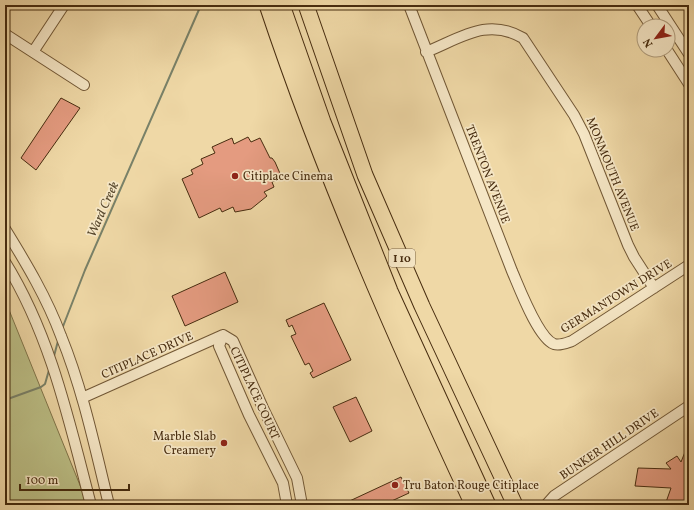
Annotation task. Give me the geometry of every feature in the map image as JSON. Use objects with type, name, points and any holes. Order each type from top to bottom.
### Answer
[{"type":"highway","points":[[266,5],[304,110],[367,267],[472,505]]},
{"type":"highway","name":"I 10","points":[[282,5],[323,122],[390,291],[488,505]]},
{"type":"highway","name":"I 10","points":[[306,5],[365,175],[422,306],[514,505]]},
{"type":"street","points":[[33,52],[64,5]]},
{"type":"street","name":"TRENTON AVENUE","points":[[409,5],[512,271],[530,313],[544,335],[550,342],[556,345]]},
{"type":"street","points":[[637,5],[646,18]]},
{"type":"street","points":[[657,5],[689,54]]},
{"type":"street","name":"MONMOUTH AVENUE","points":[[426,52],[483,29],[498,28],[511,31],[523,38],[574,115],[584,134],[628,245],[654,288]]},
{"type":"street","points":[[5,34],[84,85]]},
{"type":"street","points":[[672,58],[689,84]]},
{"type":"street","points":[[5,228],[43,293],[62,336],[82,398],[109,505]]},
{"type":"street","points":[[5,262],[36,318],[50,357],[91,505]]},
{"type":"street","name":"GERMANTOWN DRIVE","points":[[556,345],[572,341],[689,265]]},
{"type":"street","name":"CITIPLACE DRIVE","points":[[82,398],[223,335]]},
{"type":"street","name":"CITIPLACE COURT","points":[[287,505],[284,489],[249,415],[219,346],[223,335],[233,341],[298,485],[302,505]]},
{"type":"street","name":"BUNKER HILL DRIVE","points":[[546,505],[554,496],[689,406]]},
{"type":"street","points":[[249,415],[262,408]]},
{"type":"street","points":[[284,489],[298,485]]},
{"type":"green space","points":[[5,300],[88,505],[5,505]]},
{"type":"building","points":[[61,98],[80,108],[36,170],[21,158]]},
{"type":"building","name":"Citiplace Cinema","points":[[248,137],[251,142],[260,138],[270,158],[272,158],[275,162],[282,178],[272,182],[274,187],[264,192],[267,196],[251,209],[235,212],[233,207],[222,212],[220,208],[199,218],[182,179],[193,174],[191,170],[203,164],[201,159],[215,153],[212,147],[232,138],[234,144]]},
{"type":"building","points":[[225,272],[238,302],[185,326],[172,296]]},
{"type":"building","points":[[324,303],[351,360],[313,378],[310,373],[313,371],[309,363],[305,365],[291,336],[296,334],[292,325],[289,327],[286,320]]},
{"type":"building","points":[[356,397],[372,431],[350,442],[333,407]]},
{"type":"building","points":[[689,442],[689,505],[665,505],[671,488],[635,486],[638,468],[671,469],[666,463],[677,456],[681,462]]},
{"type":"building","name":"Tru Baton Rouge Citiplace","points":[[401,477],[409,493],[383,505],[341,505]]},
{"type":"waterway","name":"Ward Creek","points":[[62,329],[85,270],[201,5]]},
{"type":"waterway","name":"Ward Creek","points":[[54,356],[58,341]]},
{"type":"waterway","name":"Ward Creek","points":[[5,400],[41,387],[45,384],[49,370]]},
{"type":"place","name":"Citiplace Cinema","points":[[235,176]]},
{"type":"place","name":"Marble Slab Creamery","points":[[224,443]]},
{"type":"place","name":"Tru Baton Rouge Citiplace","points":[[395,485]]}]
